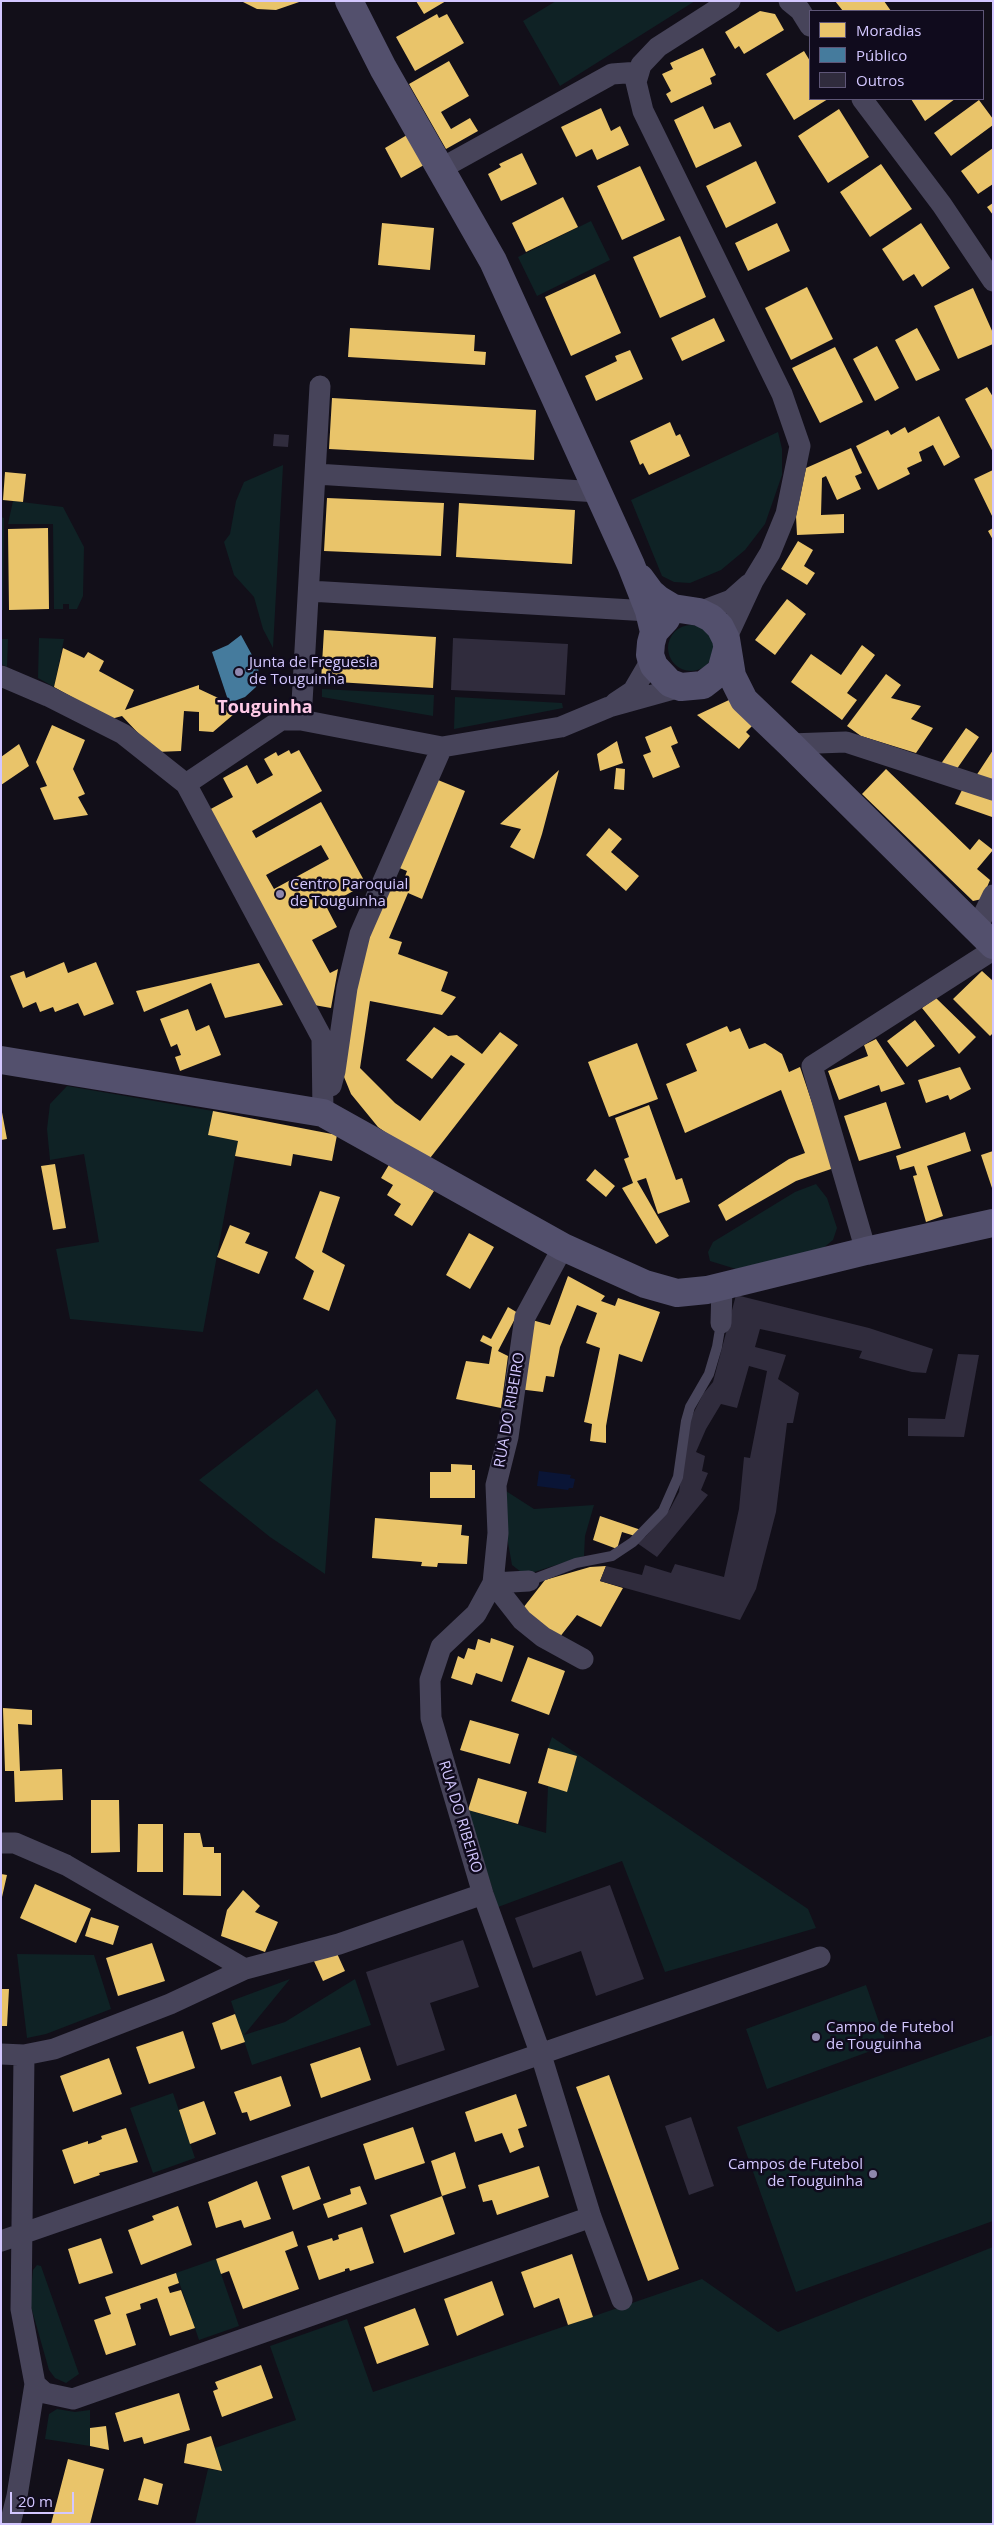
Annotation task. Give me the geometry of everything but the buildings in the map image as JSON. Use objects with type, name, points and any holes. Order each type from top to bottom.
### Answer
[{"type":"main road","points":[[349,1],[383,68],[442,168],[493,261],[630,565],[651,633],[654,666],[661,676],[687,688],[720,691],[744,700]]},
{"type":"main road","points":[[630,565],[650,593],[674,608],[711,618],[720,627],[726,644],[732,676],[744,700],[985,937]]},
{"type":"main road","points":[[651,633],[673,614],[692,612]]},
{"type":"main road","points":[[687,688],[703,685],[721,671],[726,644]]},
{"type":"main road","points":[[1,1060],[323,1113],[563,1247],[645,1284],[677,1293],[722,1287],[866,1251],[993,1223]]},
{"type":"street","points":[[726,644],[754,581],[770,553],[786,514],[800,446],[782,394],[643,111],[636,82],[641,65],[658,47],[730,1]]},
{"type":"street","points":[[789,1],[800,10],[809,24]]},
{"type":"street","points":[[442,168],[612,74],[639,72]]},
{"type":"street","points":[[863,100],[942,205],[993,281]]},
{"type":"street","points":[[302,720],[320,386]]},
{"type":"street","points":[[316,474],[598,492]]},
{"type":"street","points":[[692,612],[731,600],[754,581]]},
{"type":"street","points":[[309,592],[651,633],[647,667],[632,691],[609,707]]},
{"type":"street","points":[[1,676],[48,696],[123,734],[186,784],[322,1038],[323,1113]]},
{"type":"street","points":[[186,784],[281,720],[302,720],[442,747],[561,727],[609,707],[687,688]]},
{"type":"street","points":[[790,744],[846,742],[993,790]]},
{"type":"street","points":[[323,1113],[335,1071],[347,988],[360,934],[442,747]]},
{"type":"street","points":[[985,937],[993,894]]},
{"type":"street","points":[[866,1251],[812,1066],[993,950]]},
{"type":"street","name":"RUA DO RIBEIRO","points":[[563,1247],[525,1317],[508,1437],[496,1484],[498,1533],[493,1583],[476,1614],[441,1647],[430,1680],[430,1718],[483,1894],[541,2054],[591,2217],[622,2300]]},
{"type":"street","points":[[721,1323],[722,1287]]},
{"type":"street","points":[[493,1583],[529,1581]]},
{"type":"street","points":[[493,1583],[522,1620],[543,1637],[583,1659]]},
{"type":"street","points":[[1,1842],[15,1843],[66,1865],[245,1969]]},
{"type":"street","points":[[1,2054],[24,2055],[63,2045],[170,2004],[245,1969],[339,1944],[483,1894]]},
{"type":"street","points":[[1,2241],[820,1957]]},
{"type":"street","points":[[10,2524],[17,2496],[35,2384],[21,2309],[24,2055]]},
{"type":"street","points":[[35,2384],[44,2392],[73,2399],[591,2217]]},
{"type":"lane","points":[[529,1581],[576,1563],[612,1556],[634,1542],[663,1511],[678,1477],[686,1421],[690,1407],[709,1374],[717,1347],[721,1323]]},
{"type":"green space","points":[[556,1],[695,1],[560,86],[523,21]]},
{"type":"green space","points":[[591,221],[610,260],[537,296],[518,257]]},
{"type":"green space","points":[[778,432],[782,449],[782,475],[765,524],[745,550],[721,570],[690,583],[674,582],[662,576],[631,500]]},
{"type":"green space","points":[[283,465],[273,648],[263,629],[254,597],[234,575],[224,542],[230,534],[236,501],[244,482]]},
{"type":"green space","points":[[13,501],[63,507],[84,547],[83,596],[77,609],[69,609],[69,604],[63,604],[63,609],[54,609],[53,524],[8,524]]},
{"type":"green space","points":[[1,517],[4,518],[3,610],[1,610]]},
{"type":"green space","points":[[696,625],[708,631],[713,639],[713,657],[708,665],[700,670],[686,671],[674,665],[669,657],[668,643],[674,631],[682,626]]},
{"type":"green space","points":[[39,638],[64,639],[54,687],[38,678]]},
{"type":"green space","points":[[1,639],[8,639],[7,667],[1,664]]},
{"type":"green space","points":[[322,689],[434,695],[433,716],[322,697]]},
{"type":"green space","points":[[455,697],[562,703],[563,708],[454,729]]},
{"type":"green space","points":[[67,1086],[213,1111],[209,1135],[238,1141],[203,1332],[70,1319],[56,1249],[99,1242],[84,1154],[50,1160],[47,1129],[50,1104]]},
{"type":"green space","points":[[816,1184],[827,1198],[837,1228],[833,1240],[822,1249],[736,1269],[710,1261],[708,1252],[713,1242],[795,1192]]},
{"type":"green space","points":[[317,1389],[336,1420],[325,1574],[270,1537],[199,1480]]},
{"type":"green space","points":[[506,1491],[534,1509],[594,1505],[585,1536],[584,1556],[525,1575],[512,1565],[507,1537]]},
{"type":"green space","points":[[552,1737],[808,1909],[816,1928],[665,1972],[622,1861],[498,1907],[468,1810],[546,1833],[548,1786],[576,1756],[548,1748]]},
{"type":"green space","points":[[17,1954],[94,1955],[111,2009],[46,2034],[27,2038]]},
{"type":"green space","points":[[290,1979],[244,2035],[285,2022],[355,1979],[371,2025],[252,2065],[231,2001]]},
{"type":"green space","name":"Campo de Futebol de Touguinha","points":[[866,1985],[887,2045],[767,2089],[746,2029]]},
{"type":"green space","name":"Campos de Futebol de Touguinha","points":[[993,2035],[993,2221],[796,2292],[737,2127]]},
{"type":"green space","points":[[173,2093],[195,2158],[153,2173],[130,2108]]},
{"type":"green space","points":[[993,2247],[993,2524],[195,2524],[208,2469],[222,2471],[215,2448],[296,2420],[270,2346],[347,2319],[373,2392],[702,2279],[778,2332]]},
{"type":"green space","points":[[216,2259],[239,2326],[199,2340],[176,2273]]},
{"type":"green space","points":[[37,2265],[41,2266],[79,2374],[66,2383],[55,2378],[49,2370],[30,2303],[33,2270]]},
{"type":"green space","points":[[57,2409],[75,2412],[90,2410],[90,2446],[45,2439],[49,2414]]},
{"type":"water","points":[[539,1471],[571,1475],[570,1478],[575,1479],[573,1488],[568,1490],[537,1486]]},
{"type":"place","name":"Junta de Freguesia de Touguinha","points":[[239,672]]},
{"type":"place","name":"Centro Paroquial de Touguinha","points":[[280,894]]},
{"type":"place","name":"Campo de Futebol de Touguinha","points":[[816,2037]]},
{"type":"place","name":"Campos de Futebol de Touguinha","points":[[873,2174]]},
{"type":"district","name":"Touguinha","points":[[265,708]]}]
